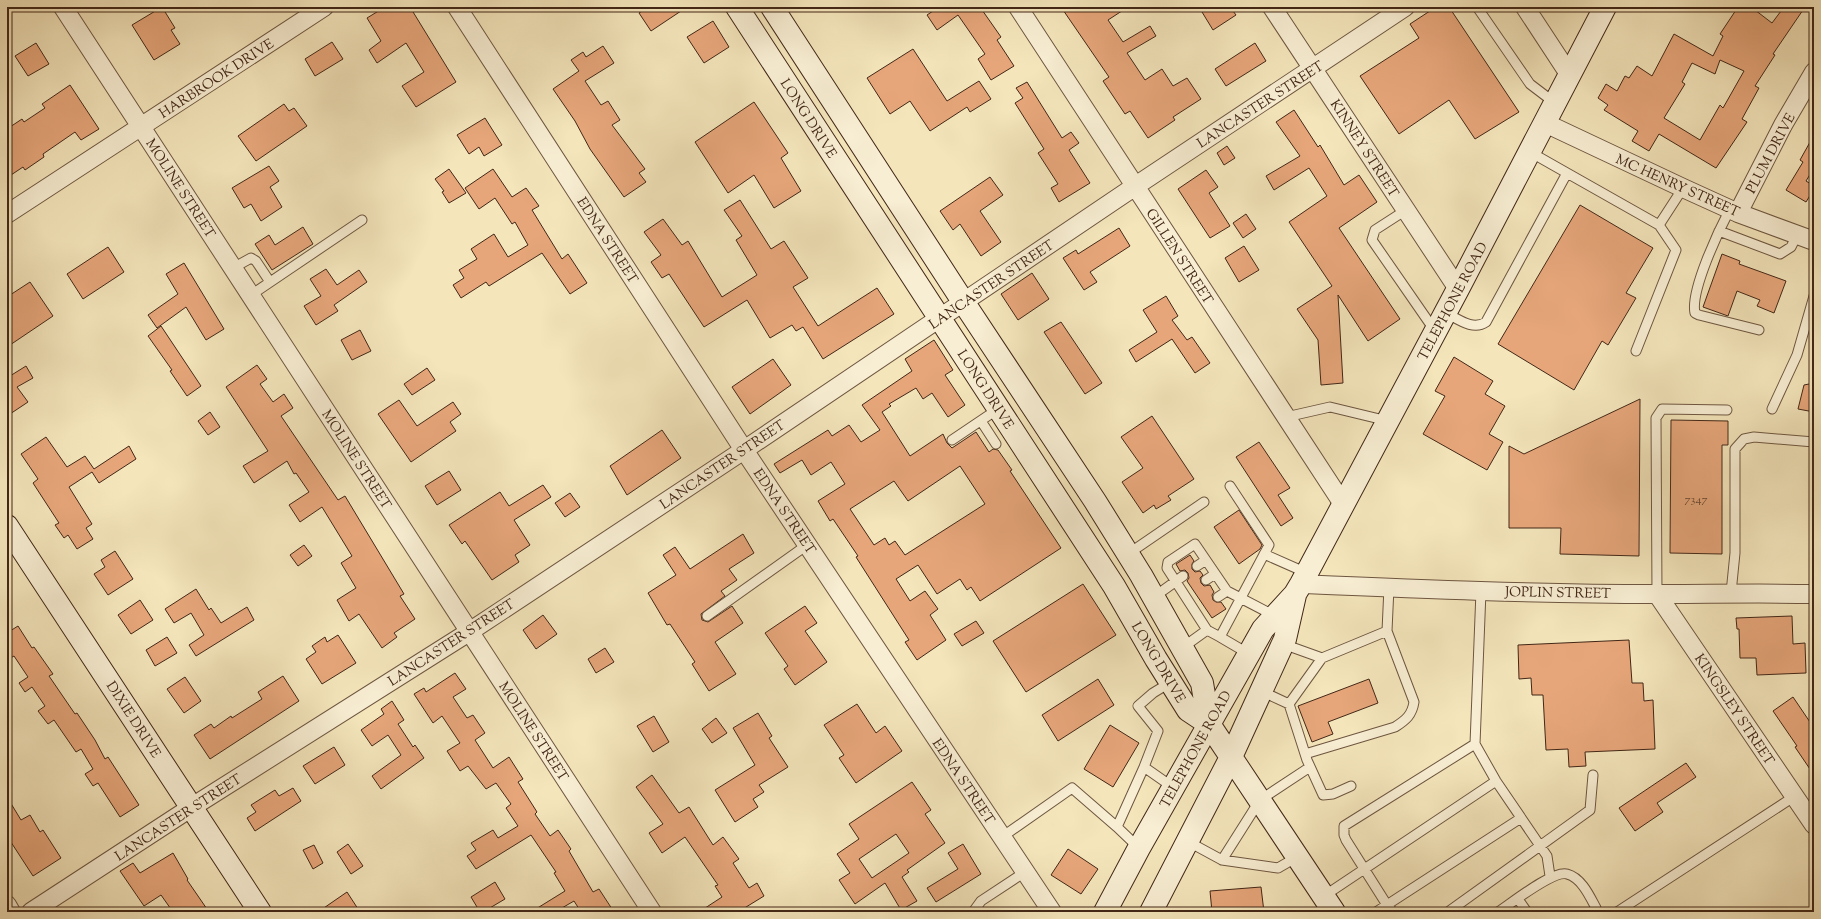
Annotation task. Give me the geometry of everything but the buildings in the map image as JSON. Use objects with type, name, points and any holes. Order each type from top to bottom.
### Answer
[{"type":"main road","name":"LONG DRIVE","points":[[737,7],[1114,586],[1188,710],[1209,724]]},
{"type":"main road","name":"LONG DRIVE","points":[[772,7],[964,303],[1095,501],[1128,554],[1202,683],[1209,724]]},
{"type":"main road","name":"TELEPHONE ROAD","points":[[1105,912],[1139,848],[1263,629],[1301,583],[1436,332],[1605,7]]},
{"type":"main road","points":[[821,137],[846,120]]},
{"type":"main road","points":[[1068,516],[1095,501]]},
{"type":"main road","name":"DIXIE DRIVE","points":[[7,526],[260,912]]},
{"type":"main road","name":"TELEPHONE ROAD","points":[[1151,912],[1231,756],[1283,644],[1301,583]]},
{"type":"main road","points":[[1209,724],[1329,904]]},
{"type":"street","name":"MOLINE STREET","points":[[63,7],[652,912]]},
{"type":"street","name":"HARBROOK DRIVE","points":[[7,214],[324,7]]},
{"type":"street","name":"EDNA STREET","points":[[457,7],[744,450],[1052,912]]},
{"type":"street","name":"GILLEN STREET","points":[[1018,7],[1134,187],[1343,504]]},
{"type":"street","name":"KINNEY STREET","points":[[1272,7],[1458,289]]},
{"type":"street","name":"LANCASTER STREET","points":[[31,912],[192,807],[469,632],[744,450],[1134,187],[1313,70],[1405,7]]},
{"type":"street","points":[[1526,7],[1569,74]]},
{"type":"street","name":"PLUM DRIVE","points":[[1734,211],[1814,72]]},
{"type":"street","name":"MC HENRY STREET","points":[[1545,123],[1734,211],[1814,241]]},
{"type":"street","name":"JOPLIN STREET","points":[[1301,583],[1481,591],[1657,594],[1814,594]]},
{"type":"street","name":"KINGSLEY STREET","points":[[1657,594],[1814,825]]},
{"type":"street","points":[[7,905],[11,912]]},
{"type":"lane","points":[[1477,7],[1530,84],[1555,103]]},
{"type":"lane","points":[[1530,152],[1659,225],[1676,250],[1636,351]]},
{"type":"lane","points":[[1446,313],[1474,326],[1482,325],[1486,322],[1567,173]]},
{"type":"lane","points":[[1659,225],[1683,188]]},
{"type":"lane","points":[[1406,210],[1374,230],[1372,240],[1436,332]]},
{"type":"lane","points":[[1734,211],[1719,231],[1702,273],[1694,307],[1695,313],[1711,319],[1759,330]]},
{"type":"lane","points":[[251,295],[362,220]]},
{"type":"lane","points":[[1719,231],[1780,254],[1791,247],[1797,235]]},
{"type":"lane","points":[[233,268],[251,258],[256,261],[270,282]]},
{"type":"lane","points":[[1772,409],[1797,355],[1814,296]]},
{"type":"lane","points":[[1286,417],[1330,407],[1388,421]]},
{"type":"lane","points":[[952,440],[998,409]]},
{"type":"lane","points":[[1657,594],[1656,418],[1662,409],[1727,410]]},
{"type":"lane","points":[[981,421],[996,444]]},
{"type":"lane","points":[[1731,593],[1734,553],[1735,449],[1744,439],[1754,437],[1814,442]]},
{"type":"lane","points":[[1220,637],[1269,545],[1230,486]]},
{"type":"lane","points":[[1128,554],[1204,502]]},
{"type":"lane","points":[[1249,654],[1207,630],[1184,595],[1180,578],[1167,568],[1168,562],[1196,544],[1226,590],[1275,616]]},
{"type":"lane","points":[[707,616],[807,545]]},
{"type":"lane","points":[[1264,554],[1301,583]]},
{"type":"lane","points":[[1197,566],[1206,560]]},
{"type":"lane","points":[[1206,580],[1215,574]]},
{"type":"lane","points":[[1153,597],[1180,578]]},
{"type":"lane","points":[[1305,754],[1395,727],[1406,720],[1413,710],[1414,702],[1387,631],[1389,587]]},
{"type":"lane","points":[[1184,595],[1192,589]]},
{"type":"lane","points":[[1218,597],[1226,590]]},
{"type":"lane","points":[[1481,591],[1475,744],[1496,781],[1547,856],[1550,876]]},
{"type":"lane","points":[[1196,612],[1204,606]]},
{"type":"lane","points":[[1182,648],[1207,630]]},
{"type":"lane","points":[[1289,704],[1322,658],[1387,631]]},
{"type":"lane","points":[[1283,644],[1322,658]]},
{"type":"lane","points":[[1117,827],[1144,767],[1158,731],[1138,706],[1152,693],[1171,682]]},
{"type":"lane","points":[[1261,691],[1289,704],[1305,754],[1323,795],[1333,794],[1352,786]]},
{"type":"lane","points":[[1393,912],[1363,869],[1346,840],[1343,831],[1344,826],[1475,744]]},
{"type":"lane","points":[[1144,767],[1174,788]]},
{"type":"lane","points":[[1222,860],[1260,800],[1310,767]]},
{"type":"lane","points":[[1448,912],[1590,810],[1593,775]]},
{"type":"lane","points":[[1329,904],[1363,869],[1496,781]]},
{"type":"lane","points":[[1002,837],[1072,788],[1139,848]]},
{"type":"lane","points":[[1617,912],[1795,796]]},
{"type":"lane","points":[[1376,912],[1522,818]]},
{"type":"lane","points":[[1188,841],[1222,860],[1278,868],[1298,857]]},
{"type":"lane","points":[[973,912],[981,901],[1025,872]]},
{"type":"lane","points":[[1498,912],[1550,876],[1567,873],[1585,888],[1597,912]]},
{"type":"lane","points":[[1518,899],[1527,912]]}]
